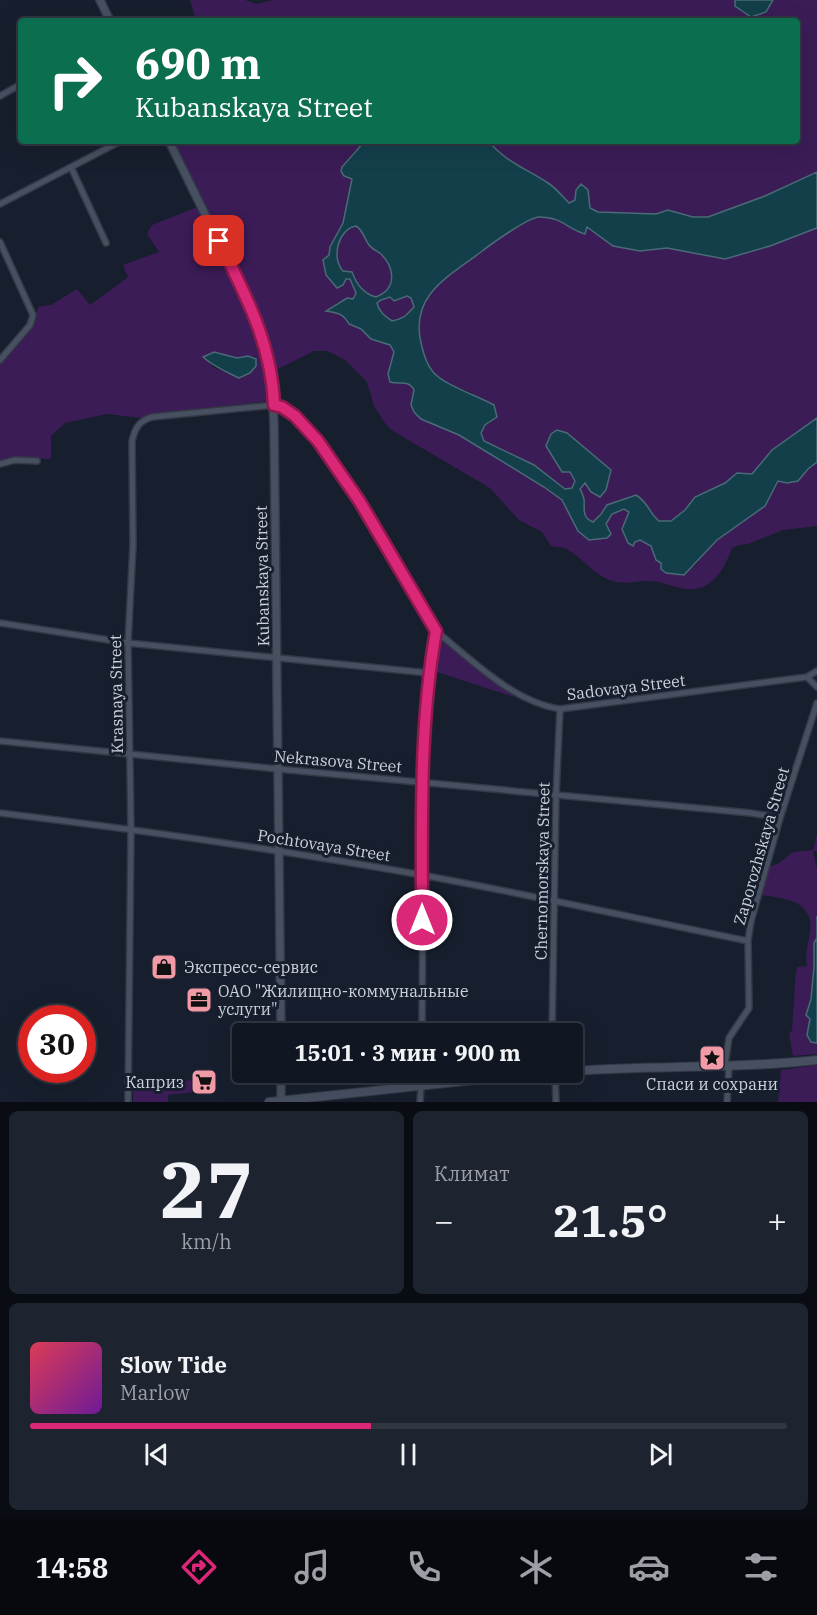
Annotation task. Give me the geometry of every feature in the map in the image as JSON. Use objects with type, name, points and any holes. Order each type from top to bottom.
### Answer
[{"type":"main road","points":[[583,1071],[817,1060]]},
{"type":"main road","points":[[269,1102],[449,1083]]},
{"type":"street","points":[[100,0],[109,18]]},
{"type":"street","points":[[0,96],[18,86]]},
{"type":"street","points":[[0,204],[115,144]]},
{"type":"street","name":"Kubanskaya Street","points":[[171,144],[255,316],[270,364],[274,405],[281,1023]]},
{"type":"street","points":[[71,167],[106,243]]},
{"type":"street","points":[[0,242],[33,315],[30,325],[0,360]]},
{"type":"street","points":[[274,405],[282,407],[295,416],[318,441],[360,502],[436,631],[424,722],[422,1023]]},
{"type":"street","name":"Krasnaya Street","points":[[128,1102],[131,829],[128,643],[133,545],[132,441],[137,426],[152,417],[274,405]]},
{"type":"street","points":[[0,464],[15,460],[37,461]]},
{"type":"street","points":[[0,624],[128,643],[429,674]]},
{"type":"street","name":"Sadovaya Street","points":[[436,631],[519,694],[545,706],[560,709],[807,677],[817,671]]},
{"type":"street","points":[[807,677],[817,687]]},
{"type":"street","name":"Zaporozhskaya Street","points":[[727,1102],[727,1043],[748,1008],[748,941],[761,882],[817,703]]},
{"type":"street","name":"Chernomorskaya Street","points":[[552,1023],[556,795],[560,709]]},
{"type":"street","name":"Nekrasova Street","points":[[0,741],[751,813],[780,818]]},
{"type":"street","name":"Pochtovaya Street","points":[[0,813],[131,829],[422,875],[748,941]]},
{"type":"street","points":[[281,1083],[281,1102]]},
{"type":"street","points":[[555,1083],[556,1102]]},
{"type":"street","points":[[420,1102],[422,1086]]},
{"type":"shaded area","points":[[190,0],[245,0],[257,4],[273,0],[735,0],[736,6],[766,12],[773,0],[817,0],[817,172],[765,196],[708,217],[693,217],[668,210],[656,214],[598,212],[590,208],[588,190],[582,184],[576,190],[575,200],[569,203],[551,185],[509,160],[491,144],[800,144],[800,18],[195,18]]},
{"type":"shaded area","points":[[174,144],[362,144],[342,167],[352,178],[343,223],[330,247],[326,275],[337,287],[346,279],[350,279],[356,293],[353,299],[342,300],[327,311],[342,316],[349,324],[361,329],[371,339],[390,345],[393,356],[388,374],[396,384],[408,384],[414,389],[412,405],[441,427],[459,435],[544,487],[562,500],[570,515],[611,533],[606,524],[612,514],[624,509],[629,512],[622,529],[635,542],[640,540],[651,546],[656,560],[694,567],[715,542],[761,507],[779,481],[787,483],[798,481],[817,462],[817,526],[783,530],[732,548],[720,573],[700,588],[677,587],[654,581],[622,583],[611,581],[595,572],[566,549],[551,546],[542,532],[519,520],[490,488],[393,431],[374,406],[367,382],[345,360],[328,351],[314,351],[274,371],[269,347],[253,302]]},
{"type":"shaded area","points":[[195,208],[201,211],[235,279],[255,326],[268,375],[270,401],[151,414],[141,418],[107,414],[65,423],[51,436],[51,459],[18,458],[0,462],[0,364],[34,323],[38,308],[51,305],[77,289],[90,305],[128,277],[123,265],[159,252],[147,234],[152,225]],"holes":[[[214,352],[237,358],[248,356],[239,378],[213,367],[204,357]]]},
{"type":"shaded area","points":[[537,216],[561,220],[575,231],[585,234],[586,226],[613,246],[640,251],[667,248],[725,259],[770,246],[817,228],[817,418],[788,438],[752,474],[737,473],[725,483],[695,496],[685,510],[671,521],[659,521],[644,501],[636,495],[607,505],[593,522],[589,520],[585,515],[584,499],[580,489],[585,483],[600,496],[606,490],[611,470],[567,433],[546,446],[575,481],[572,488],[565,489],[548,475],[484,441],[481,433],[485,425],[491,423],[472,393],[450,384],[434,373],[423,352],[418,328],[422,307],[432,288],[495,241]]},
{"type":"shaded area","points":[[356,226],[370,246],[386,260],[391,272],[387,289],[376,297],[361,288],[352,272],[343,271],[337,259],[341,238],[350,228]]},
{"type":"shaded area","points":[[407,296],[411,298],[414,307],[396,320],[392,321],[379,309],[377,303],[379,301],[389,298],[397,300]]},
{"type":"shaded area","points":[[439,638],[516,694],[514,697],[431,670],[436,639]]},
{"type":"shaded area","points":[[817,835],[817,851],[813,851],[817,869],[817,938],[814,948],[813,985],[806,1015],[810,1019],[807,1035],[811,1042],[817,1043],[817,1054],[793,1056],[789,1034],[792,1030],[796,971],[798,967],[807,966],[810,922],[803,907],[796,903],[761,895],[769,867],[779,863],[793,852],[813,850]]},
{"type":"shaded area","points":[[817,1065],[817,1102],[778,1102],[781,1070]]},
{"type":"shaded area","points":[[193,1080],[194,1092],[168,1095],[168,1102],[133,1102],[133,1086]]},
{"type":"water","points":[[735,0],[773,0],[766,12],[751,17],[735,6]]},
{"type":"water","points":[[362,144],[491,144],[509,160],[551,185],[569,203],[575,200],[576,190],[581,184],[588,190],[590,208],[598,212],[656,214],[668,210],[693,217],[708,217],[765,196],[817,172],[817,228],[770,246],[725,259],[667,248],[640,251],[613,246],[587,227],[585,234],[547,217],[534,218],[501,237],[434,289],[421,312],[419,326],[423,350],[433,372],[453,386],[494,405],[497,417],[485,425],[481,433],[484,441],[534,465],[565,489],[572,488],[575,481],[570,472],[562,472],[546,446],[551,434],[557,430],[567,433],[611,470],[606,490],[600,497],[591,492],[585,483],[580,489],[584,499],[585,515],[593,522],[607,505],[636,495],[644,501],[659,521],[671,521],[685,510],[695,497],[725,483],[737,473],[752,474],[772,450],[817,418],[817,462],[798,481],[787,483],[778,481],[765,506],[717,540],[684,575],[666,573],[661,569],[661,563],[656,560],[651,546],[640,540],[633,546],[628,543],[622,529],[629,512],[624,509],[612,514],[606,524],[611,534],[607,538],[589,540],[578,531],[562,500],[544,487],[459,435],[421,419],[411,405],[414,390],[412,387],[406,383],[390,382],[388,374],[394,352],[390,345],[371,339],[361,329],[349,324],[342,316],[326,311],[347,298],[353,299],[356,293],[350,279],[346,279],[343,285],[337,288],[326,275],[323,260],[329,255],[330,247],[343,223],[352,179],[344,176],[341,171]],"holes":[[[356,226],[361,230],[367,243],[386,260],[391,272],[391,284],[388,289],[376,297],[361,288],[352,272],[343,271],[337,259],[338,245],[345,232]],[[407,296],[411,298],[414,307],[404,316],[392,321],[379,309],[377,303],[390,297],[394,301]]]},
{"type":"water","points":[[214,352],[237,358],[248,356],[256,359],[256,366],[250,373],[239,378],[203,357]]},
{"type":"water","points":[[817,938],[817,1043],[811,1042],[807,1035],[810,1019],[806,1015],[811,999],[814,943]]},
{"type":"place","name":"Экспресс-сервис","points":[[164,967]]},
{"type":"place","name":"ОАО \"Жилищно-коммунальные услуги\"","points":[[199,1000]]},
{"type":"place","name":"Спаси и сохрани","points":[[712,1058]]},
{"type":"place","name":"Каприз","points":[[204,1082]]},
{"type":"route","points":[[219,241],[249,302],[264,340],[272,376],[274,405],[282,407],[295,416],[318,441],[360,502],[436,631],[424,722],[422,920]]}]
